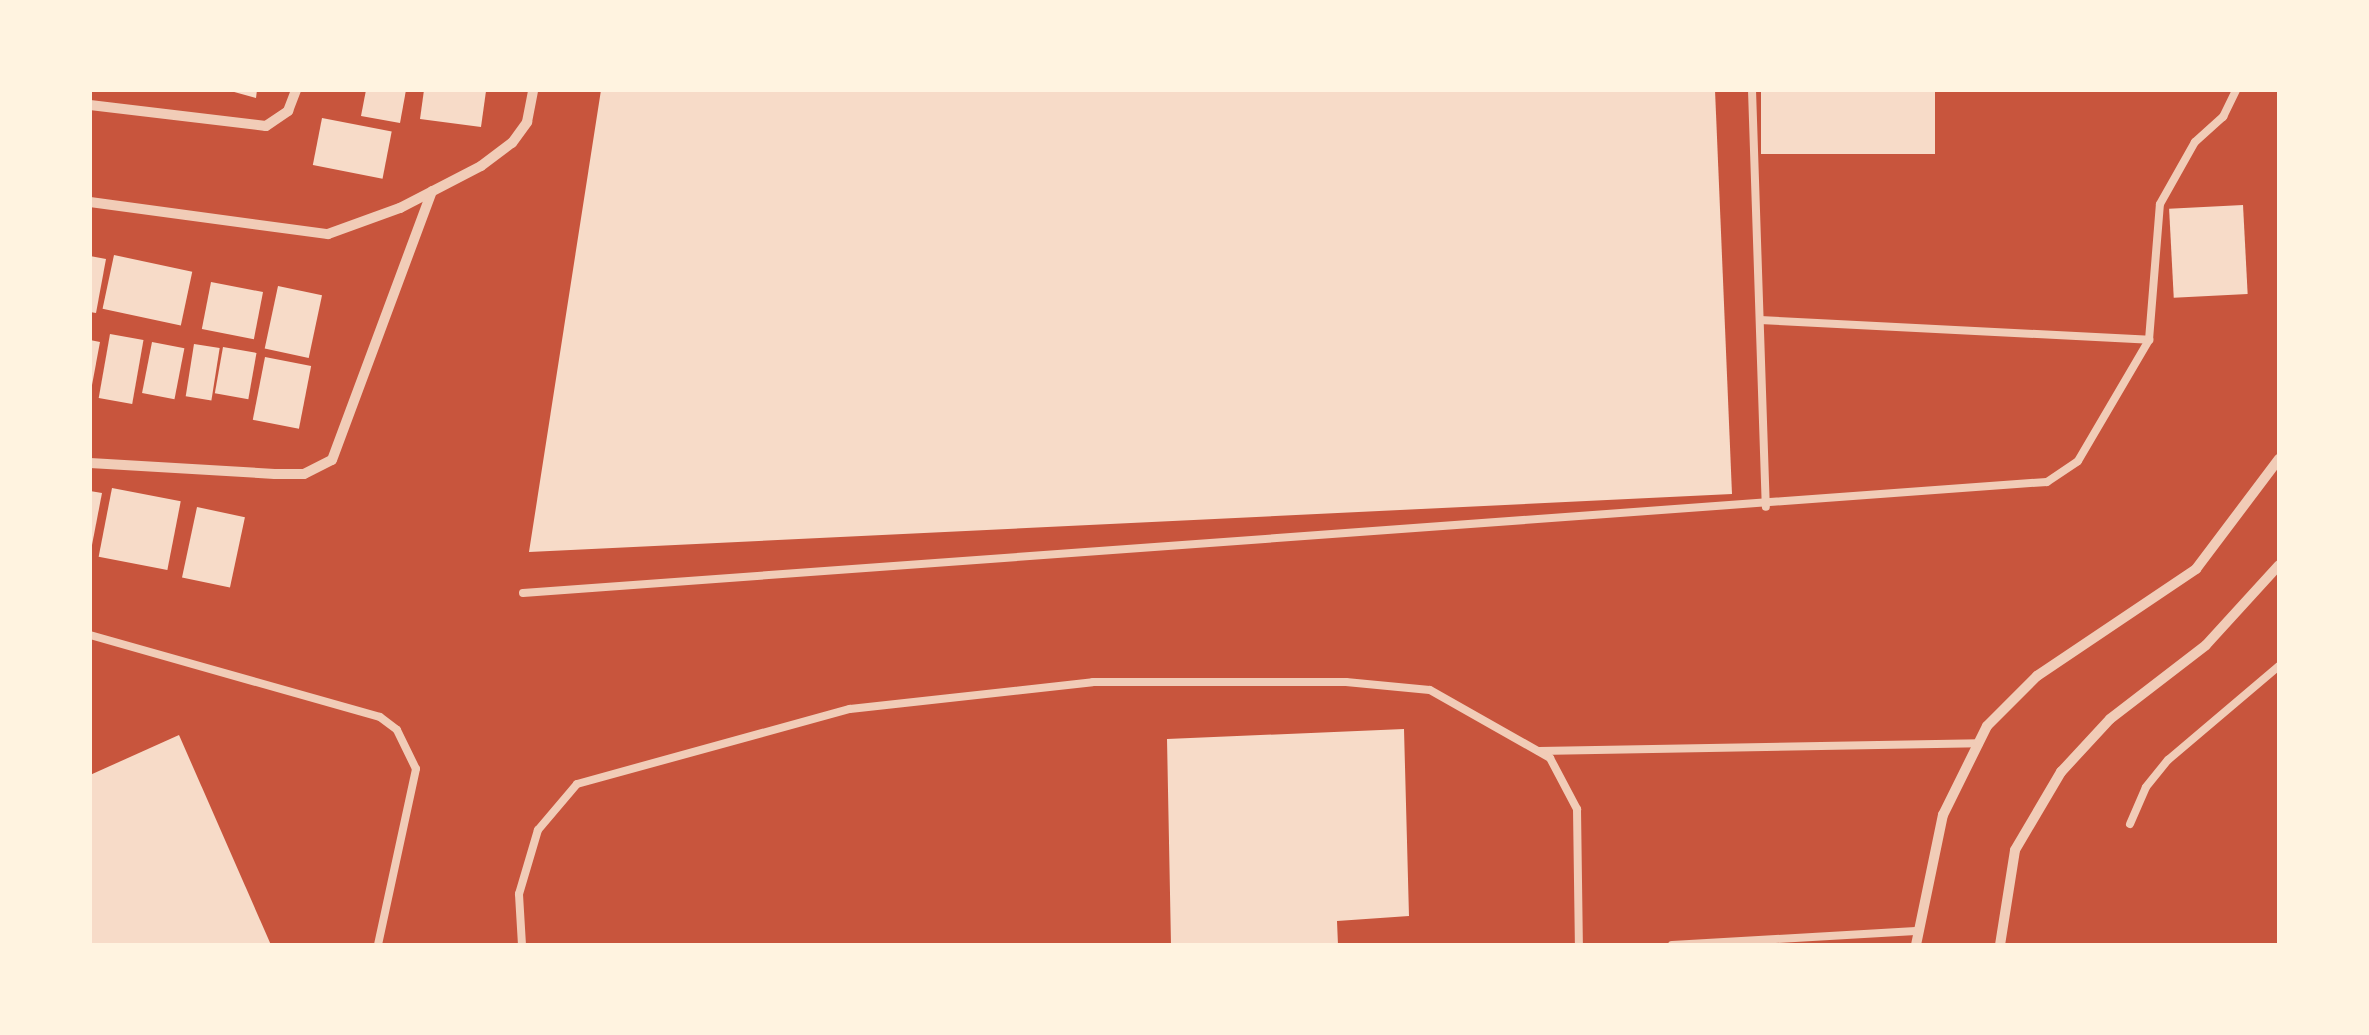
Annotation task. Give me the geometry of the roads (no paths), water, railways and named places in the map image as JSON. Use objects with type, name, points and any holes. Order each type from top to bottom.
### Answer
[{"type":"street","points":[[90,105],[266,126],[288,111],[296,90]]},
{"type":"street","points":[[90,202],[328,234],[432,191],[512,143],[527,122],[533,90]]},
{"type":"street","points":[[90,463],[304,474],[332,460],[432,191]]},
{"type":"street","points":[[1916,945],[1944,815],[1979,743],[2037,676],[2196,569],[2279,459]]},
{"type":"street","points":[[2000,945],[2015,850],[2060,772],[2110,719],[2206,645],[2279,566]]},
{"type":"lane","points":[[1752,90],[1766,507]]},
{"type":"lane","points":[[523,593],[1766,507],[2047,482],[2078,461],[2149,340],[2160,204],[2195,142],[2223,117],[2236,90]]},
{"type":"lane","points":[[1760,320],[2149,340]]},
{"type":"lane","points":[[90,635],[380,717],[397,730],[416,770],[378,945]]},
{"type":"lane","points":[[2130,824],[2146,787],[2168,760],[2279,666]]},
{"type":"lane","points":[[522,945],[519,894],[538,830],[577,784],[850,710],[1093,682],[1346,682],[1430,690],[1539,751],[1566,782],[1576,808],[1579,945]]},
{"type":"lane","points":[[1539,751],[1979,743]]},
{"type":"lane","points":[[1672,945],[1916,931]]}]
